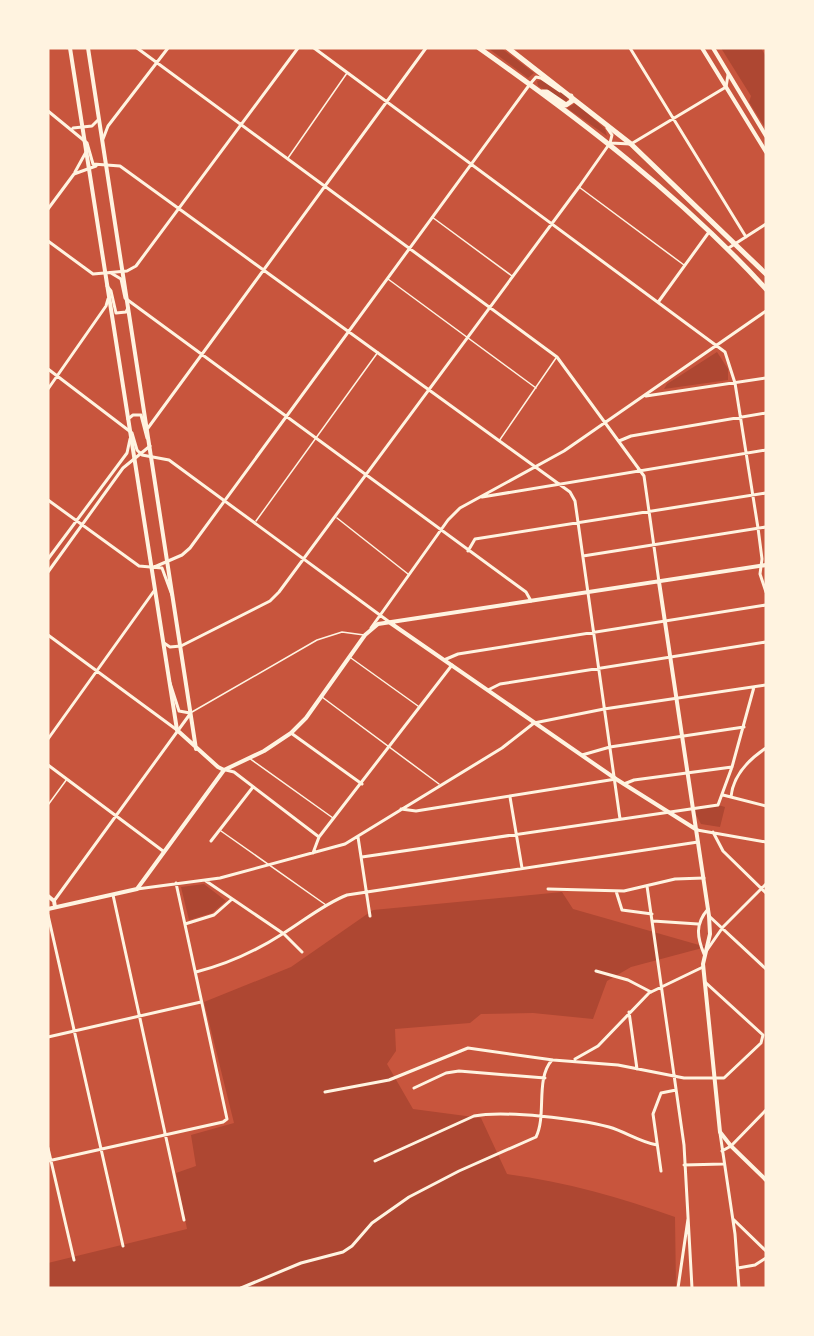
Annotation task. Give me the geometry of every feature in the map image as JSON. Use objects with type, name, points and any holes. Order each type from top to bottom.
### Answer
[{"type":"highway","points":[[479,48],[610,143],[710,232],[766,289]]},
{"type":"highway","points":[[508,48],[631,144],[766,274]]},
{"type":"highway","points":[[540,92],[547,92],[566,105],[572,101],[571,96]]},
{"type":"street","points":[[70,48],[177,730]]},
{"type":"street","points":[[88,48],[151,443],[196,749]]},
{"type":"street","points":[[137,48],[557,357],[640,470],[645,481],[650,511],[709,916],[710,934],[704,954],[704,981],[723,1164],[732,1218],[739,1288]]},
{"type":"street","points":[[102,141],[108,126],[168,48]]},
{"type":"street","points":[[48,241],[88,272],[104,274],[123,272],[140,262],[298,48]]},
{"type":"street","points":[[314,48],[718,344],[728,358],[735,383],[764,565],[759,574],[766,592]]},
{"type":"street","points":[[148,428],[262,269],[426,48]]},
{"type":"street","points":[[630,48],[746,237]]},
{"type":"street","points":[[702,48],[766,152]]},
{"type":"street","points":[[713,48],[766,136]]},
{"type":"street","points":[[610,143],[631,144],[673,120],[726,87],[728,74]]},
{"type":"street","points":[[150,568],[188,551],[287,417],[348,329],[530,84],[538,77],[556,89],[564,90]]},
{"type":"street","points":[[48,111],[84,140],[89,147],[92,162],[99,166]]},
{"type":"street","points":[[163,641],[170,647],[181,646],[270,601],[304,559],[610,143],[612,135],[609,130],[590,111]]},
{"type":"street","points":[[71,128],[83,129],[96,124],[99,118]]},
{"type":"street","points":[[48,208],[81,163],[86,150]]},
{"type":"street","points":[[99,166],[105,154]]},
{"type":"street","points":[[70,178],[89,168],[106,165],[120,166],[561,484],[573,496],[616,778],[620,819]]},
{"type":"street","points":[[728,249],[766,224]]},
{"type":"street","points":[[659,301],[710,232]]},
{"type":"street","points":[[106,283],[111,273]]},
{"type":"street","points":[[111,273],[121,279],[128,299],[440,531],[526,592],[531,600]]},
{"type":"street","points":[[106,283],[111,291],[116,313],[126,312],[129,307]]},
{"type":"street","points":[[48,389],[106,306],[108,299]]},
{"type":"street","points":[[137,889],[224,770],[291,733],[322,697],[453,514],[536,467],[606,423],[766,311]]},
{"type":"street","points":[[48,369],[129,431],[142,455],[169,460],[388,621],[624,784],[697,830],[766,842]]},
{"type":"street","points":[[644,396],[766,378]]},
{"type":"street","points":[[619,441],[631,436],[766,413]]},
{"type":"street","points":[[128,421],[133,415],[141,415],[145,435],[151,443]]},
{"type":"street","points":[[48,559],[128,453],[130,437]]},
{"type":"street","points":[[48,572],[123,468],[142,455],[151,443]]},
{"type":"street","points":[[480,497],[766,450]]},
{"type":"street","points":[[468,551],[475,540],[766,493]]},
{"type":"street","points":[[48,500],[139,566],[164,570],[168,589],[173,596]]},
{"type":"street","points":[[583,556],[766,527]]},
{"type":"street","points":[[370,630],[388,621],[764,565]]},
{"type":"street","points":[[48,739],[154,591]]},
{"type":"street","points":[[444,660],[458,654],[766,605]]},
{"type":"street","points":[[48,635],[177,730],[196,749],[224,770],[234,772],[319,837]]},
{"type":"street","points":[[488,690],[500,684],[766,642]]},
{"type":"street","points":[[313,853],[319,837],[391,747],[452,665]]},
{"type":"street","points":[[168,679],[175,692],[179,711],[186,714],[191,712]]},
{"type":"street","points":[[48,909],[137,889],[205,880],[334,848],[358,837],[439,784],[502,748],[534,723],[604,709],[766,685]]},
{"type":"street","points":[[362,857],[718,805],[732,767],[754,687]]},
{"type":"street","points":[[54,901],[191,712]]},
{"type":"street","points":[[582,755],[610,747],[744,727]]},
{"type":"street","points":[[291,733],[362,784]]},
{"type":"street","points":[[731,797],[733,782],[738,775],[749,761],[766,748]]},
{"type":"street","points":[[48,765],[118,815],[163,851]]},
{"type":"street","points":[[624,784],[634,780],[732,767]]},
{"type":"street","points":[[400,809],[416,811],[616,778]]},
{"type":"street","points":[[211,841],[254,787]]},
{"type":"street","points":[[723,795],[766,806]]},
{"type":"street","points":[[510,797],[522,868]]},
{"type":"street","points":[[713,832],[723,851],[766,893]]},
{"type":"street","points":[[358,837],[370,916]]},
{"type":"street","points":[[196,972],[236,960],[284,934],[326,905],[347,895],[699,842]]},
{"type":"street","points":[[548,890],[616,891],[675,879],[704,878]]},
{"type":"street","points":[[205,880],[231,900],[284,934],[302,952]]},
{"type":"street","points":[[49,1161],[164,1136],[223,1122],[227,1119],[176,883]]},
{"type":"street","points":[[704,954],[723,927],[766,884]]},
{"type":"street","points":[[647,886],[676,1077],[689,1216],[692,1288]]},
{"type":"street","points":[[616,891],[622,910],[652,914]]},
{"type":"street","points":[[113,895],[184,1220]]},
{"type":"street","points":[[48,896],[54,901],[56,907]]},
{"type":"street","points":[[185,924],[214,915],[231,900]]},
{"type":"street","points":[[704,954],[699,943],[698,924],[708,909]]},
{"type":"street","points":[[48,915],[99,1149],[123,1246]]},
{"type":"street","points":[[709,916],[766,969]]},
{"type":"street","points":[[653,921],[698,924]]},
{"type":"street","points":[[573,1060],[598,1046],[651,992],[703,967]]},
{"type":"street","points":[[596,971],[628,980],[651,992]]},
{"type":"street","points":[[325,1092],[389,1080],[468,1048],[553,1060],[573,1060],[676,1077],[728,1076],[763,1039],[760,1031],[704,981]]},
{"type":"street","points":[[48,1037],[201,1002]]},
{"type":"street","points":[[629,1012],[637,1069]]},
{"type":"street","points":[[242,1288],[301,1263],[349,1248],[372,1223],[409,1197],[459,1171],[532,1140],[537,1136],[542,1118],[545,1078],[553,1060]]},
{"type":"street","points":[[414,1088],[446,1073],[459,1071],[545,1078]]},
{"type":"street","points":[[661,1171],[654,1108],[661,1093],[676,1090]]},
{"type":"street","points":[[722,1151],[731,1146],[766,1110]]},
{"type":"street","points":[[375,1161],[474,1116],[542,1118],[608,1127],[657,1145]]},
{"type":"street","points":[[720,1132],[766,1180]]},
{"type":"street","points":[[48,1148],[49,1161],[74,1260]]},
{"type":"street","points":[[684,1165],[723,1164]]},
{"type":"street","points":[[678,1288],[689,1216]]},
{"type":"street","points":[[732,1218],[766,1251]]},
{"type":"street","points":[[738,1268],[755,1265],[766,1258]]},
{"type":"lane","points":[[288,158],[347,72]]},
{"type":"lane","points":[[579,187],[684,266]]},
{"type":"lane","points":[[431,217],[512,276]]},
{"type":"lane","points":[[387,278],[536,388]]},
{"type":"lane","points":[[255,522],[378,352]]},
{"type":"lane","points":[[499,441],[557,357]]},
{"type":"lane","points":[[336,517],[409,574]]},
{"type":"lane","points":[[191,712],[317,640],[342,632],[365,636]]},
{"type":"lane","points":[[350,658],[420,708]]},
{"type":"lane","points":[[322,697],[439,784]]},
{"type":"lane","points":[[249,758],[334,819]]},
{"type":"lane","points":[[48,805],[67,779]]},
{"type":"lane","points":[[221,831],[267,866],[326,905]]},
{"type":"shaded area","points":[[488,48],[501,48],[534,73],[528,78]]},
{"type":"shaded area","points":[[721,48],[761,48],[765,55],[766,129],[749,102],[751,96]]},
{"type":"shaded area","points":[[541,80],[568,97],[567,102],[538,86],[537,81]]},
{"type":"shaded area","points":[[576,103],[605,129],[607,136],[567,108]]},
{"type":"shaded area","points":[[717,352],[728,369],[728,380],[664,389],[667,384]]},
{"type":"shaded area","points":[[718,805],[725,807],[720,827],[701,824],[693,809]]},
{"type":"shaded area","points":[[204,884],[226,901],[212,913],[189,920],[181,887]]},
{"type":"shaded area","points":[[562,892],[573,909],[706,947],[631,967],[607,981],[593,1019],[533,1013],[481,1014],[470,1023],[395,1029],[396,1051],[387,1064],[413,1109],[481,1118],[507,1174],[592,1191],[675,1217],[676,1288],[48,1288],[48,1263],[187,1229],[176,1173],[196,1166],[191,1135],[234,1123],[204,1002],[291,967],[373,910]]}]
